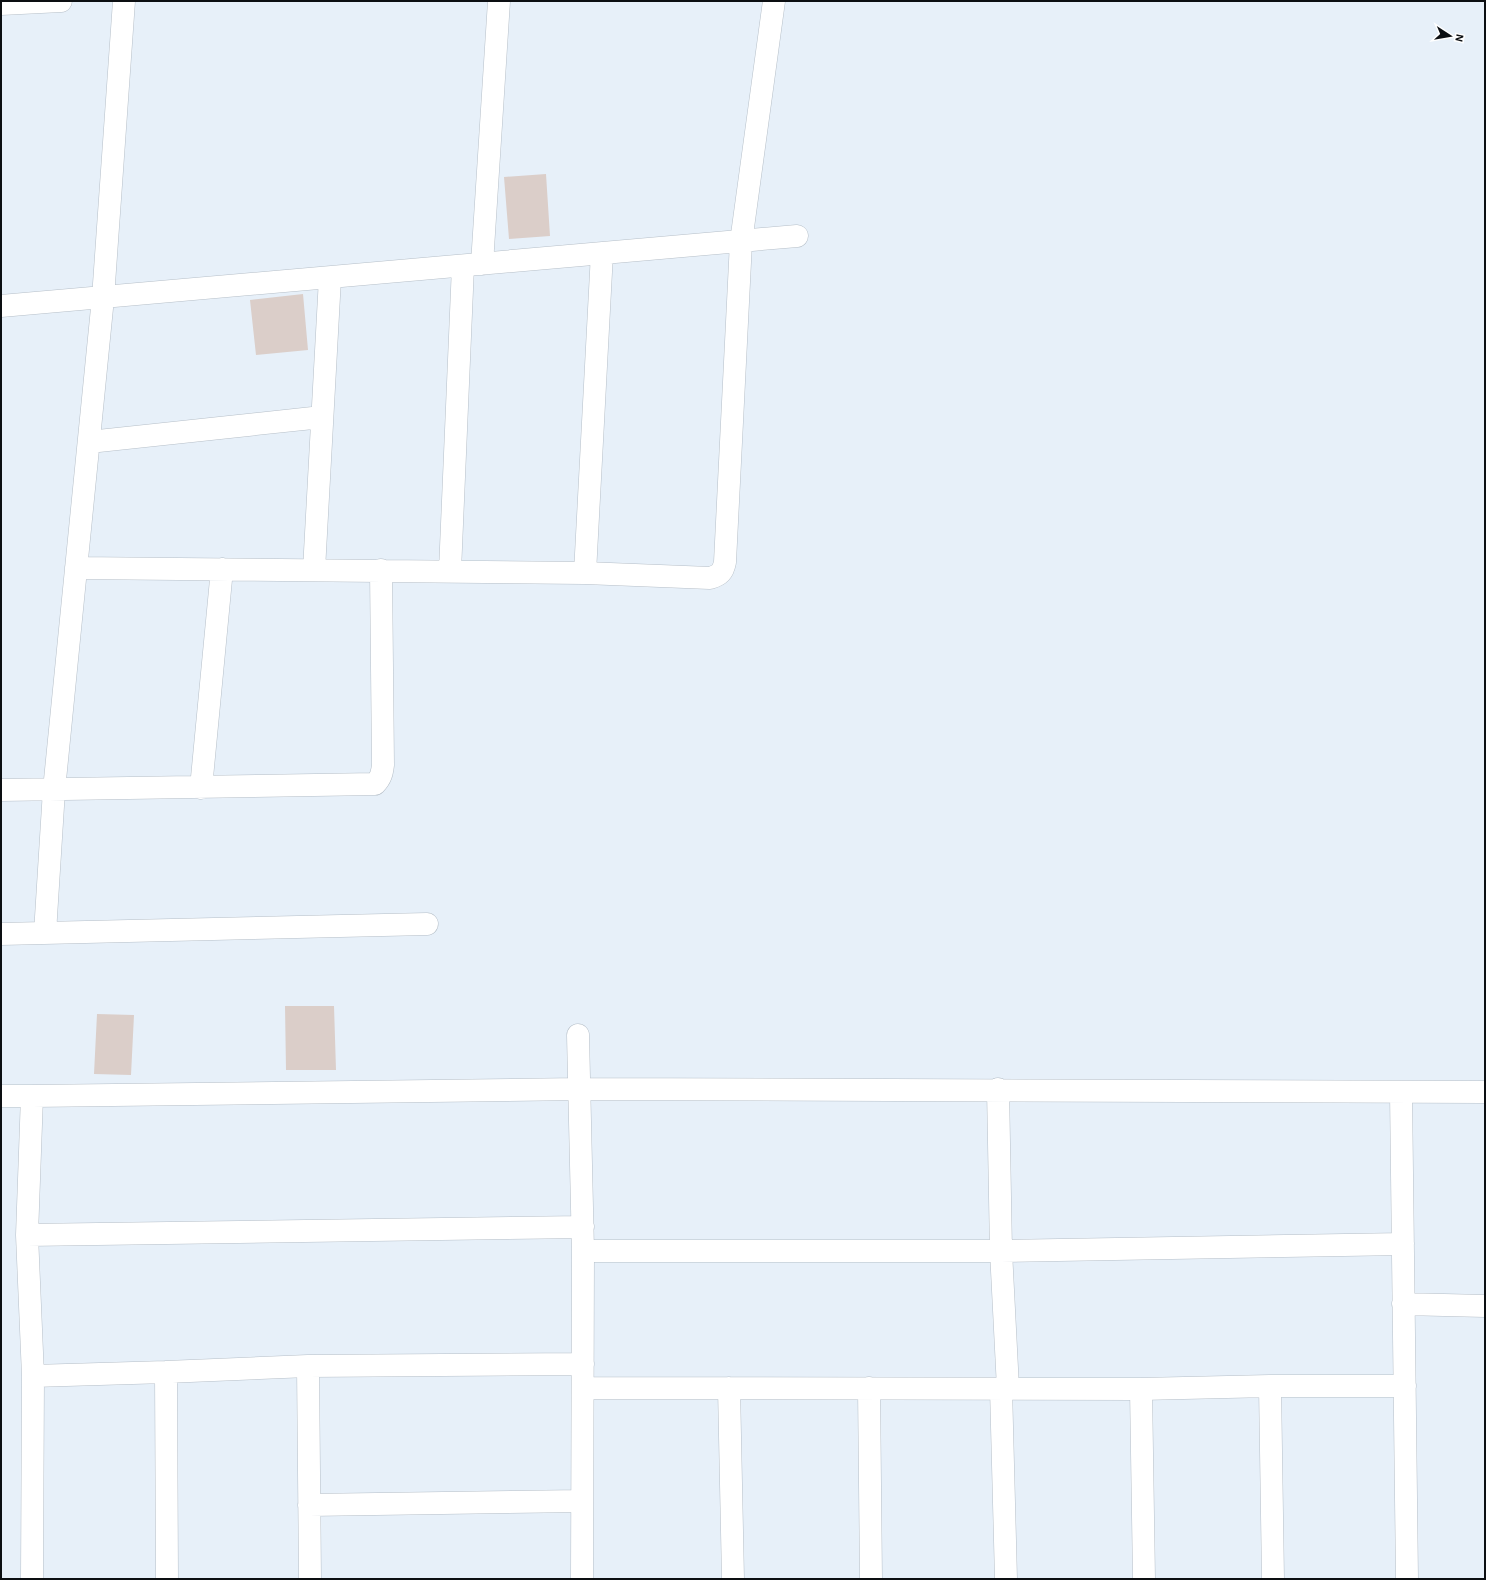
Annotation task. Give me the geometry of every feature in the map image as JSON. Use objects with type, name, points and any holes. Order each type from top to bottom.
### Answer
[{"type":"street","points":[[1,4],[61,1]]},
{"type":"street","points":[[45,932],[54,790],[103,298],[124,1]]},
{"type":"street","points":[[450,571],[473,265],[500,1]]},
{"type":"street","points":[[76,568],[586,573],[710,578],[718,576],[723,571],[725,562],[742,242],[774,1]]},
{"type":"street","points":[[1,306],[797,236]]},
{"type":"street","points":[[586,573],[602,253]]},
{"type":"street","points":[[314,570],[330,278]]},
{"type":"street","points":[[89,442],[322,417]]},
{"type":"street","points":[[201,788],[222,569]]},
{"type":"street","points":[[1,790],[201,788],[375,784],[379,780],[383,765],[381,570]]},
{"type":"street","points":[[1,934],[427,924]]},
{"type":"street","points":[[578,1035],[583,1226],[582,1579]]},
{"type":"street","points":[[1,1096],[579,1089],[998,1089],[1485,1092]]},
{"type":"street","points":[[998,1089],[1006,1579]]},
{"type":"street","points":[[1401,1092],[1407,1579]]},
{"type":"street","points":[[32,1096],[27,1235],[33,1376],[32,1579]]},
{"type":"street","points":[[27,1235],[583,1226]]},
{"type":"street","points":[[583,1251],[1000,1252],[1403,1244]]},
{"type":"street","points":[[1403,1304],[1485,1306]]},
{"type":"street","points":[[33,1376],[308,1366],[583,1364]]},
{"type":"street","points":[[308,1366],[310,1579]]},
{"type":"street","points":[[166,1372],[167,1579]]},
{"type":"street","points":[[583,1388],[1141,1389],[1270,1386],[1404,1386]]},
{"type":"street","points":[[1270,1386],[1273,1579]]},
{"type":"street","points":[[729,1388],[733,1579]]},
{"type":"street","points":[[869,1388],[870,1579]]},
{"type":"street","points":[[1141,1389],[1144,1579]]},
{"type":"street","points":[[309,1505],[582,1501]]},
{"type":"building","points":[[546,174],[550,236],[509,239],[504,177]]},
{"type":"building","points":[[303,294],[308,350],[256,355],[250,300]]},
{"type":"building","points":[[285,1006],[334,1006],[336,1070],[286,1070]]},
{"type":"building","points":[[97,1014],[134,1015],[131,1075],[94,1074]]}]
